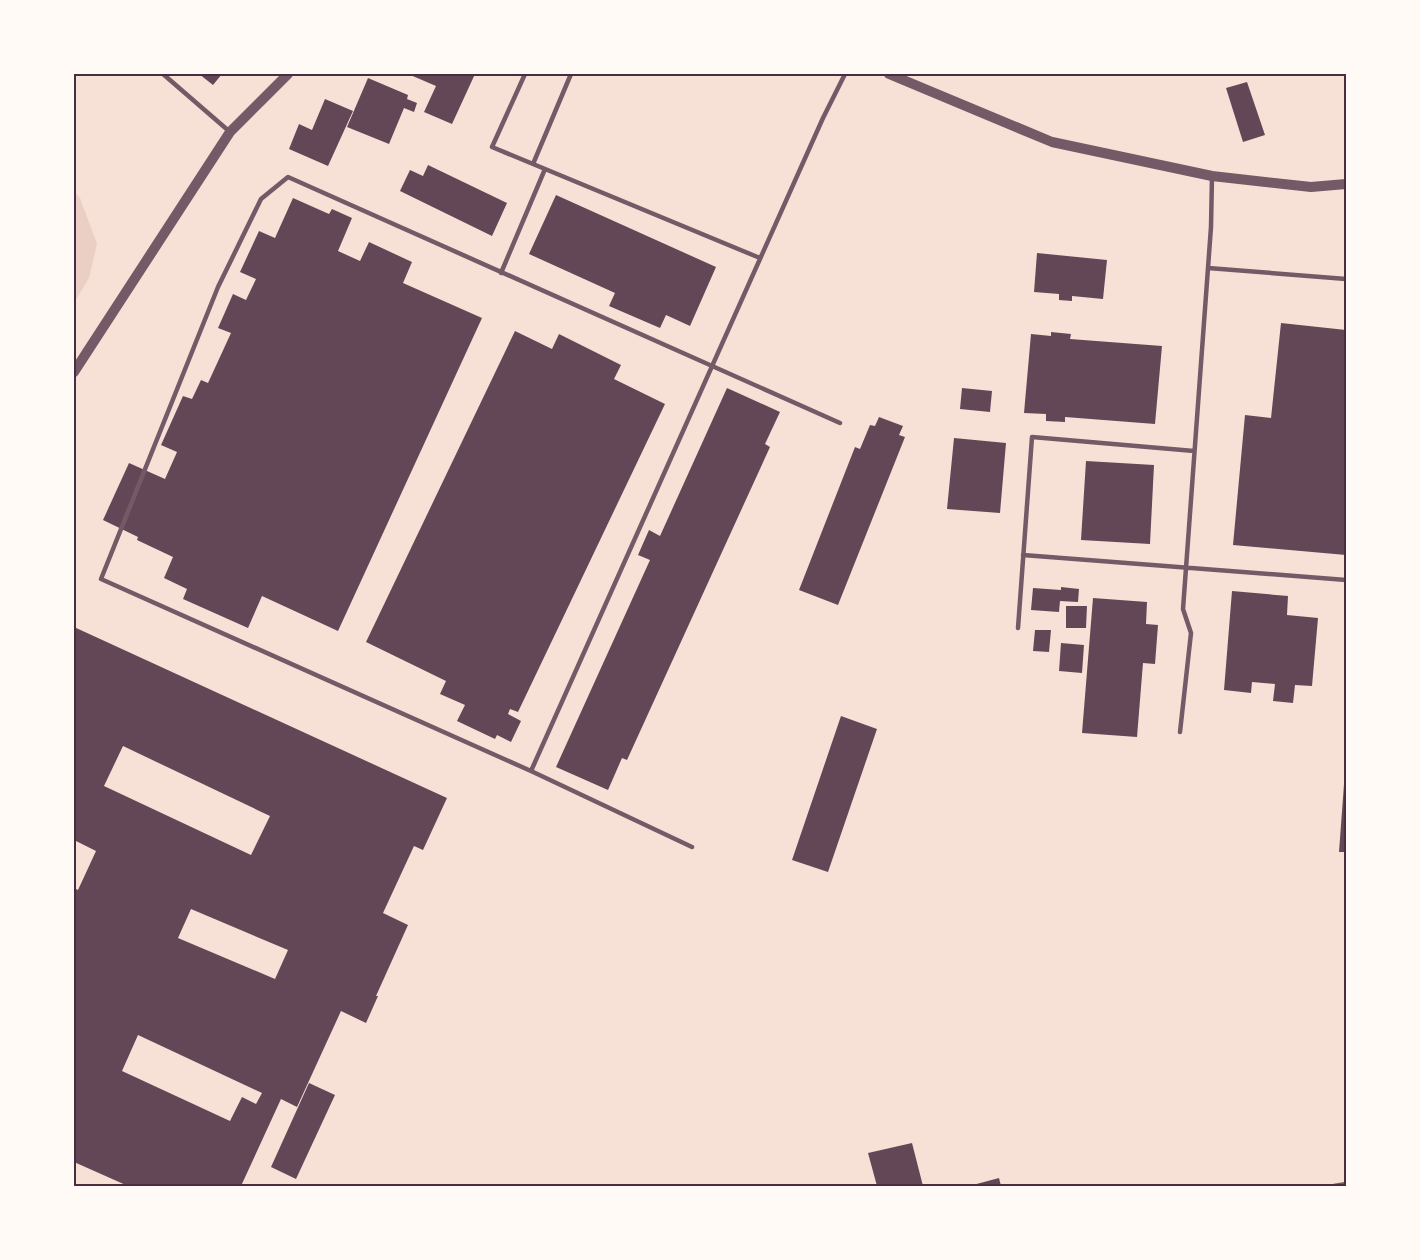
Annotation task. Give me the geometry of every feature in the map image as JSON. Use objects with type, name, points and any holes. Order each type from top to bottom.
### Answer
[{"type":"street","points":[[74,372],[230,132],[288,74]]},
{"type":"street","points":[[889,74],[1052,142],[1128,160],[1212,176],[1311,187],[1347,184]]},
{"type":"lane","points":[[163,74],[230,132]]},
{"type":"lane","points":[[525,74],[492,147],[760,258]]},
{"type":"lane","points":[[533,164],[571,74]]},
{"type":"lane","points":[[531,771],[823,118],[845,74]]},
{"type":"lane","points":[[501,273],[545,169]]},
{"type":"lane","points":[[1180,732],[1191,633],[1183,609],[1208,268],[1212,176]]},
{"type":"lane","points":[[692,847],[531,771],[101,579],[218,287],[261,199],[288,177],[840,423]]},
{"type":"lane","points":[[1208,268],[1347,279]]},
{"type":"lane","points":[[1018,628],[1032,437],[1194,451]]},
{"type":"lane","points":[[1023,555],[1347,580]]},
{"type":"lane","points":[[1334,1186],[1347,1184]]},
{"type":"shaded area","points":[[74,191],[80,198],[97,244],[89,278],[74,303]]},
{"type":"building","points":[[199,74],[222,74],[213,85]]},
{"type":"building","points":[[408,74],[475,74],[452,124],[424,112],[436,86]]},
{"type":"building","points":[[368,78],[408,95],[407,99],[417,103],[414,112],[404,108],[389,144],[347,127]]},
{"type":"building","points":[[1247,82],[1265,135],[1243,142],[1226,88]]},
{"type":"building","points":[[325,99],[353,111],[328,166],[289,149],[299,124],[312,130]]},
{"type":"building","points":[[428,165],[507,203],[492,236],[400,191],[410,170],[423,176]]},
{"type":"building","points":[[556,195],[716,267],[690,326],[666,315],[660,328],[609,306],[615,293],[529,254]]},
{"type":"building","points":[[293,198],[329,214],[332,209],[352,218],[338,251],[360,261],[369,242],[412,262],[403,283],[482,318],[338,631],[262,596],[248,628],[183,599],[187,589],[164,578],[173,557],[103,520],[129,463],[165,479],[177,452],[161,445],[183,396],[192,399],[201,380],[208,383],[231,333],[218,328],[233,294],[246,300],[256,279],[240,272],[259,231],[275,238]]},
{"type":"building","points":[[1037,253],[1107,260],[1103,299],[1072,296],[1072,301],[1059,300],[1059,294],[1034,292]]},
{"type":"building","points":[[1281,323],[1346,330],[1346,555],[1233,545],[1245,415],[1271,418]]},
{"type":"building","points":[[515,331],[552,349],[559,334],[621,365],[614,379],[665,404],[518,712],[510,709],[508,714],[521,721],[511,742],[497,735],[495,739],[457,721],[465,705],[440,694],[446,681],[366,642]]},
{"type":"building","points":[[1051,332],[1071,334],[1070,339],[1162,346],[1155,424],[1065,417],[1065,422],[1046,421],[1046,414],[1024,413],[1031,334],[1051,336]]},
{"type":"building","points":[[727,388],[780,412],[765,444],[770,447],[627,760],[622,758],[608,790],[556,767],[650,560],[638,555],[649,530],[660,536]]},
{"type":"building","points":[[962,388],[992,391],[990,412],[960,409]]},
{"type":"building","points":[[879,417],[903,426],[899,435],[905,437],[838,605],[799,590],[855,447],[860,449],[870,425],[875,426]]},
{"type":"building","points":[[954,438],[1006,443],[1000,513],[947,509]]},
{"type":"building","points":[[1086,461],[1154,465],[1150,544],[1081,540]]},
{"type":"building","points":[[1061,587],[1079,589],[1078,602],[1060,601],[1059,612],[1031,610],[1033,588],[1061,590]]},
{"type":"building","points":[[1232,591],[1288,596],[1287,615],[1318,618],[1312,686],[1295,685],[1293,703],[1273,701],[1275,684],[1252,682],[1251,693],[1224,690]]},
{"type":"building","points":[[1093,598],[1147,602],[1146,624],[1158,625],[1155,664],[1143,663],[1137,737],[1082,733]]},
{"type":"building","points":[[1066,606],[1087,606],[1086,628],[1066,628]]},
{"type":"building","points":[[74,627],[447,798],[423,850],[414,846],[383,913],[408,925],[366,1023],[341,1011],[297,1107],[281,1099],[241,1186],[128,1186],[74,1162],[74,888],[78,890],[96,851],[74,840]],"holes":[[[123,746],[270,816],[251,855],[104,786]],[[191,909],[288,950],[275,979],[178,938]],[[138,1035],[262,1093],[256,1104],[242,1097],[230,1121],[122,1071]]]},
{"type":"building","points":[[1035,630],[1051,630],[1049,652],[1033,651]]},
{"type":"building","points":[[1061,643],[1084,645],[1082,673],[1059,671]]},
{"type":"building","points":[[841,716],[877,729],[828,872],[792,860]]},
{"type":"building","points":[[1344,784],[1346,784],[1346,852],[1339,852]]},
{"type":"building","points":[[309,1083],[335,1095],[296,1179],[271,1167]]},
{"type":"building","points":[[912,1143],[923,1186],[877,1186],[868,1153]]},
{"type":"building","points":[[999,1178],[1001,1186],[969,1186]]}]
